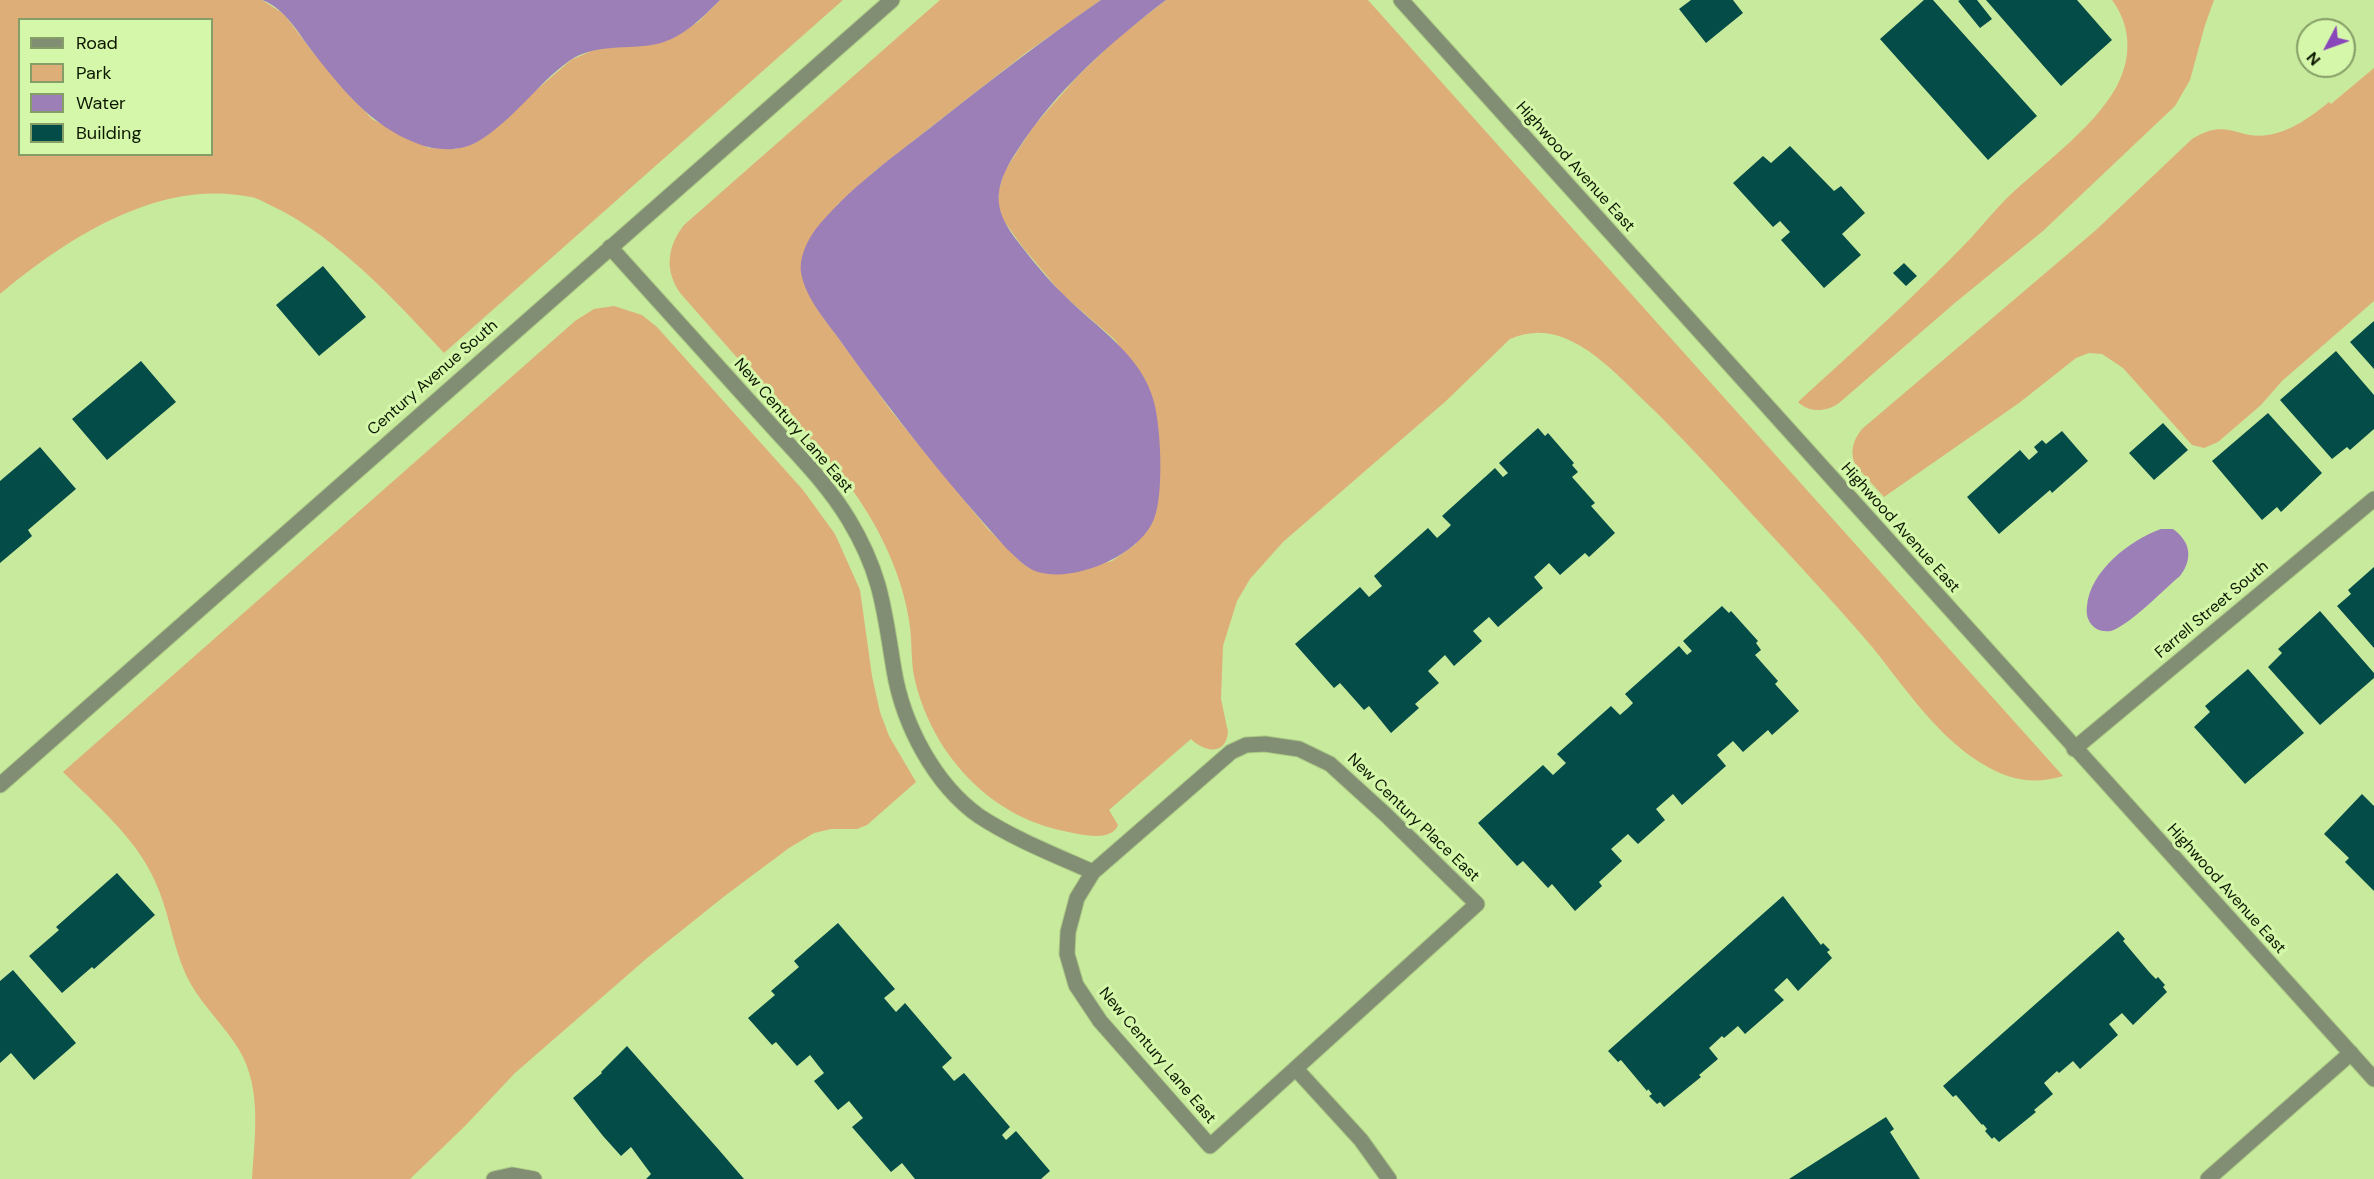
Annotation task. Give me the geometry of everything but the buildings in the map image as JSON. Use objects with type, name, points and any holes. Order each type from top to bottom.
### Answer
[{"type":"street","name":"Century Avenue South","points":[[0,785],[892,0]]},
{"type":"street","name":"Highwood Avenue East","points":[[1401,0],[2374,1079]]},
{"type":"street","name":"New Century Lane East","points":[[610,247],[811,470],[847,518],[868,555],[878,580],[887,618],[894,672],[902,702],[919,744],[950,788],[968,807],[987,821],[1093,872],[1077,898],[1068,932],[1067,954],[1076,985],[1100,1021],[1210,1146],[1296,1069]]},
{"type":"street","name":"Farrell Street South","points":[[2074,749],[2374,499]]},
{"type":"street","name":"New Century Place East","points":[[1093,872],[1231,752],[1246,746],[1265,744],[1299,749],[1330,764],[1444,871],[1477,904],[1296,1069]]},
{"type":"street","points":[[2208,1179],[2351,1053]]},
{"type":"street","points":[[1296,1069],[1361,1140],[1389,1179]]},
{"type":"street","points":[[494,1179],[512,1176],[534,1179]]},
{"type":"green space","points":[[0,0],[262,0],[284,14],[311,50],[372,119],[429,148],[455,149],[475,143],[571,60],[591,51],[609,47],[659,43],[676,36],[698,22],[720,0],[843,0],[444,353],[406,312],[342,252],[296,219],[251,197],[217,193],[182,196],[149,205],[116,217],[85,234],[26,273],[0,294]]},
{"type":"green space","points":[[940,0],[1101,0],[1027,52],[876,170],[837,205],[818,310],[892,412],[987,528],[1022,563],[1030,568],[1058,574],[1112,561],[1136,544],[1142,376],[1114,339],[1062,294],[1004,221],[998,206],[1004,172],[1033,127],[1076,78],[1115,40],[1166,0],[1368,0],[2063,776],[2041,780],[2011,777],[1991,769],[1965,752],[1922,710],[1838,608],[1659,416],[1589,351],[1563,338],[1541,333],[1526,334],[1510,339],[1446,401],[1283,542],[1250,579],[1237,601],[1223,646],[1221,699],[1228,732],[1223,745],[1219,748],[1208,749],[1191,739],[1109,810],[1118,825],[1114,831],[1102,836],[1077,834],[1036,823],[1011,811],[987,795],[966,776],[948,754],[933,730],[914,676],[908,612],[900,582],[889,553],[867,512],[831,463],[681,294],[670,268],[671,250],[684,225]]},
{"type":"green space","points":[[2112,0],[2214,0],[2190,80],[2175,106],[2043,231],[1839,403],[1818,410],[1802,406],[1798,402],[1928,281],[2006,199],[2070,142],[2100,110],[2121,77],[2127,57],[2125,28]]},
{"type":"green space","points":[[2374,68],[2374,301],[2282,381],[2261,405],[2218,442],[2204,448],[2192,445],[2123,368],[2102,354],[2089,353],[2076,358],[2019,403],[1884,497],[1856,466],[1853,447],[1862,429],[2096,230],[2192,139],[2204,133],[2224,129],[2257,136],[2284,131],[2308,118],[2329,102],[2331,104]]},
{"type":"green space","points":[[614,306],[642,315],[657,327],[803,490],[835,534],[860,590],[872,676],[880,712],[889,736],[916,782],[867,825],[857,829],[831,829],[814,833],[789,848],[726,895],[646,959],[515,1073],[410,1179],[252,1179],[255,1108],[249,1074],[243,1057],[196,993],[186,975],[159,891],[146,864],[125,835],[63,772],[575,321],[594,309]]},
{"type":"water","points":[[262,0],[720,0],[692,26],[666,41],[646,46],[601,49],[579,55],[557,71],[490,133],[463,148],[447,149],[431,148],[416,143],[385,127],[371,116],[334,79],[285,15]]},
{"type":"water","points":[[1101,0],[1166,0],[1085,69],[1049,108],[1008,165],[1000,186],[999,201],[1006,224],[1045,275],[1117,343],[1140,370],[1148,385],[1156,414],[1160,461],[1159,494],[1154,519],[1147,532],[1135,544],[1105,563],[1087,570],[1053,574],[1033,570],[1017,558],[984,524],[942,474],[818,311],[803,282],[801,261],[815,230],[855,188],[993,79]]},
{"type":"water","points":[[2161,529],[2173,529],[2184,539],[2188,557],[2184,570],[2137,614],[2119,627],[2111,631],[2096,628],[2090,622],[2087,611],[2095,581],[2113,558],[2137,541]]}]
